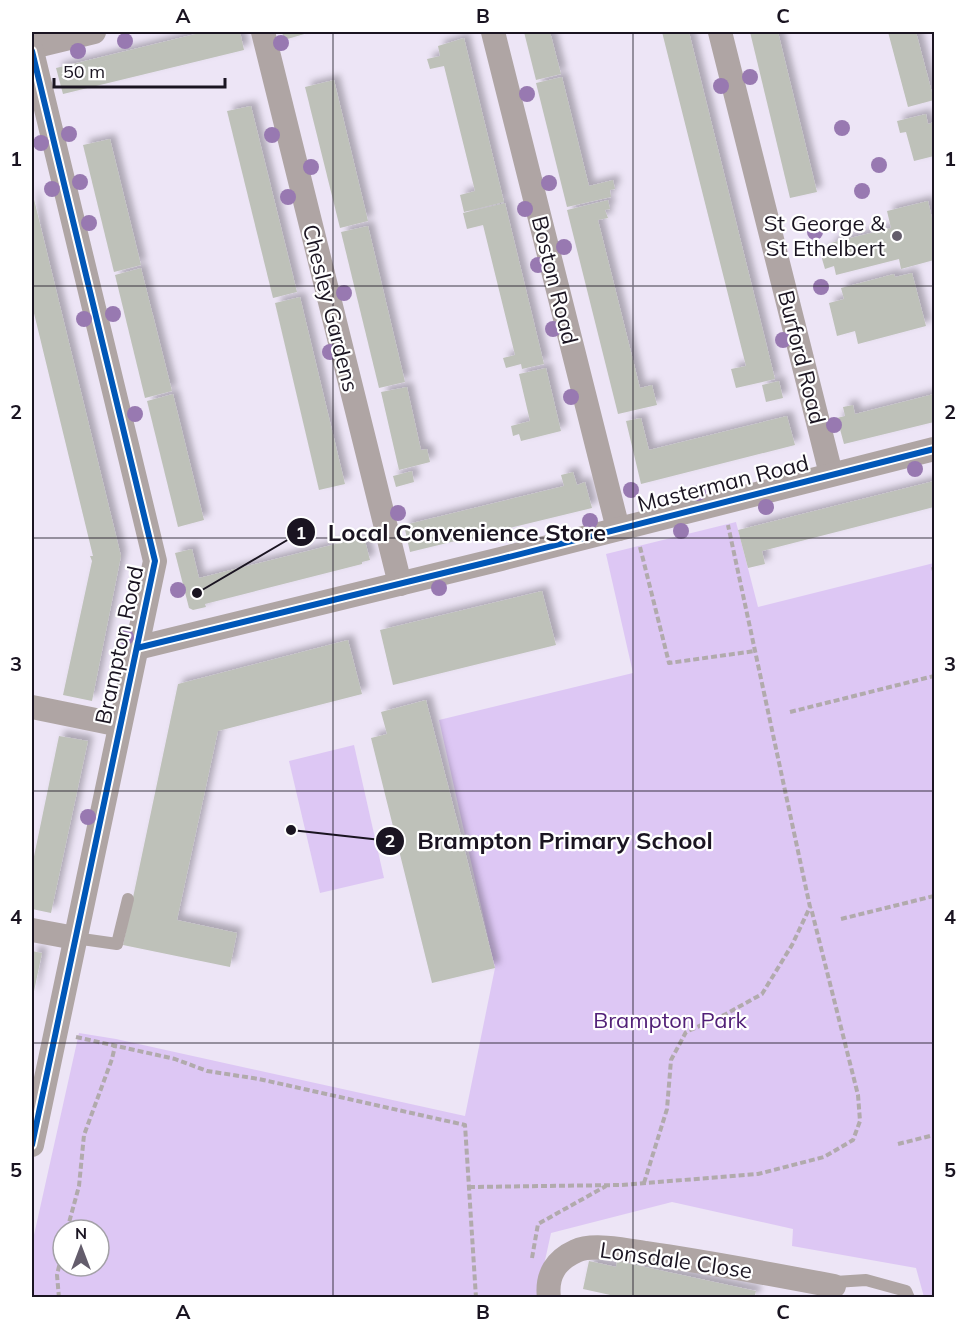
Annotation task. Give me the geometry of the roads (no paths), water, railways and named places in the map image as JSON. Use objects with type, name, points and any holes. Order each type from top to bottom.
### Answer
[{"type":"street","points":[[32,49],[94,32]]},
{"type":"street","name":"Chesley Gardens","points":[[263,32],[400,584]]},
{"type":"street","name":"Boston Road","points":[[493,32],[626,527]]},
{"type":"street","name":"Burford Road","points":[[720,32],[831,474]]},
{"type":"street","name":"Brampton Road","points":[[32,49],[155,561],[32,1145]]},
{"type":"street","name":"Masterman Road","points":[[137,648],[934,449]]},
{"type":"street","points":[[32,707],[120,725]]},
{"type":"street","points":[[32,930],[75,938]]},
{"type":"street","name":"Lonsdale Close","points":[[549,1298],[551,1272],[560,1261],[578,1250],[588,1249],[619,1249],[673,1257],[833,1288]]},
{"type":"lane","points":[[75,938],[117,944],[128,899]]},
{"type":"lane","points":[[833,1288],[866,1280],[906,1291],[909,1298]]},
{"type":"place","name":"St George & St Ethelbert","points":[[897,236]]},
{"type":"place","name":"Local Convenience Store","points":[[197,593]]},
{"type":"place","name":"Brampton Primary School","points":[[291,830]]},
{"type":"park label","name":"Brampton Park","points":[[670,1020]]}]
